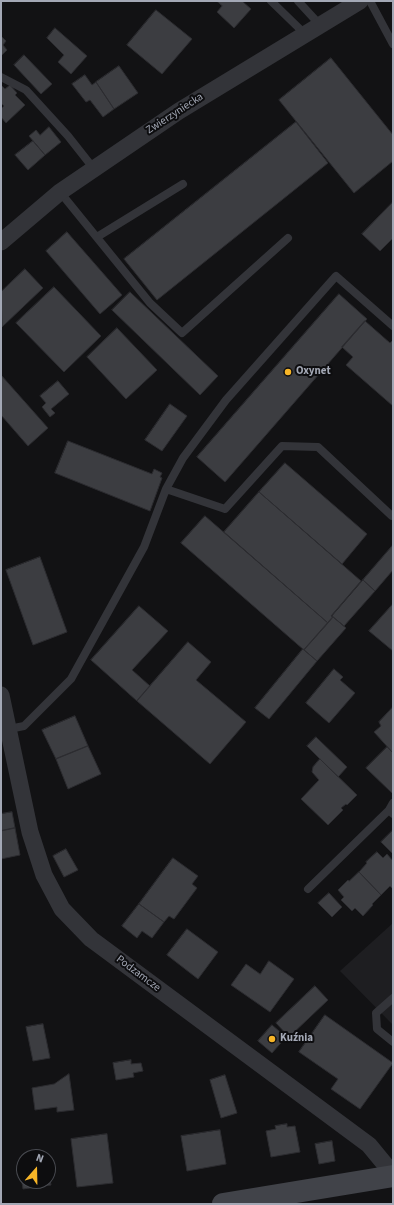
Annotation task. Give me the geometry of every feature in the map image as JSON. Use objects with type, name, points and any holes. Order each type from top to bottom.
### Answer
[{"type":"main road","points":[[224,1204],[280,1199],[393,1175]]},
{"type":"street","name":"Zwierzyniecka","points":[[1,242],[60,192],[179,111],[360,1]]},
{"type":"street","name":"Podzamcze","points":[[1,695],[30,832],[44,875],[62,909],[91,939],[369,1145],[393,1175]]},
{"type":"lane","points":[[271,1],[305,34]]},
{"type":"lane","points":[[298,1],[320,25]]},
{"type":"lane","points":[[370,1],[393,44]]},
{"type":"lane","points":[[1,77],[26,90],[68,136],[94,169]]},
{"type":"lane","points":[[97,238],[183,184]]},
{"type":"lane","points":[[60,192],[150,303],[182,333],[288,238]]},
{"type":"lane","points":[[9,729],[24,726],[71,679],[144,547],[166,489],[183,458],[226,400],[336,276],[393,326]]},
{"type":"lane","points":[[166,489],[225,508],[282,446],[318,447],[393,516]]},
{"type":"lane","points":[[308,889],[392,809]]},
{"type":"lane","points":[[393,998],[376,1013],[377,1029],[393,1042]]},
{"type":"shaded area","points":[[393,923],[393,1025],[340,971]]},
{"type":"building","points":[[217,1],[242,1],[251,9],[234,28],[217,12],[222,6]]},
{"type":"building","points":[[156,10],[192,39],[162,74],[127,45]]},
{"type":"building","points":[[55,28],[87,56],[71,74],[58,62],[64,55],[47,38]]},
{"type":"building","points":[[1,36],[6,41],[3,45],[7,50],[1,56]]},
{"type":"building","points":[[24,55],[52,84],[41,94],[14,65]]},
{"type":"building","points":[[331,58],[393,135],[393,161],[354,193],[279,100]]},
{"type":"building","points":[[119,66],[138,93],[114,109],[96,82]]},
{"type":"building","points":[[85,75],[92,85],[96,82],[114,109],[103,117],[90,100],[86,102],[72,84]]},
{"type":"building","points":[[1,85],[5,89],[10,85],[17,93],[15,95],[25,105],[6,123],[1,117],[1,109],[4,106],[1,103]]},
{"type":"building","points":[[296,122],[328,163],[157,300],[124,259]]},
{"type":"building","points":[[49,127],[61,142],[45,155],[29,136],[36,130],[40,135]]},
{"type":"building","points":[[33,141],[45,155],[28,170],[15,155]]},
{"type":"building","points":[[393,202],[393,238],[380,251],[362,234]]},
{"type":"building","points":[[67,232],[122,295],[100,314],[46,251]]},
{"type":"building","points":[[25,269],[43,288],[2,327],[1,292]]},
{"type":"building","points":[[54,287],[101,336],[64,372],[16,323]]},
{"type":"building","points":[[130,292],[218,376],[200,395],[112,310]]},
{"type":"building","points":[[339,294],[367,319],[225,482],[197,457]]},
{"type":"building","points":[[365,321],[390,343],[393,340],[393,406],[346,365],[353,357],[342,347]]},
{"type":"building","points":[[117,328],[157,370],[126,399],[87,357]]},
{"type":"building","points":[[1,375],[48,428],[28,446],[1,415]]},
{"type":"building","points":[[58,381],[69,394],[51,409],[55,413],[50,417],[42,407],[46,403],[40,396]]},
{"type":"building","points":[[170,404],[187,416],[162,451],[145,440]]},
{"type":"building","points":[[68,441],[152,474],[154,469],[162,473],[160,477],[162,478],[150,511],[55,473]]},
{"type":"building","points":[[285,463],[367,534],[342,564],[259,492]]},
{"type":"building","points":[[259,492],[361,581],[331,616],[333,617],[328,623],[224,532]]},
{"type":"building","points":[[205,516],[328,623],[304,650],[181,543]]},
{"type":"building","points":[[393,545],[393,570],[375,591],[363,580]]},
{"type":"building","points":[[40,557],[67,632],[33,645],[6,570]]},
{"type":"building","points":[[363,580],[375,591],[344,626],[332,616]]},
{"type":"building","points":[[393,604],[393,651],[369,631]]},
{"type":"building","points":[[139,606],[168,631],[132,670],[150,686],[137,701],[91,660]]},
{"type":"building","points":[[333,617],[346,628],[317,661],[304,650]]},
{"type":"building","points":[[188,642],[211,662],[196,680],[246,722],[210,764],[137,701]]},
{"type":"building","points":[[303,649],[317,661],[269,719],[255,708]]},
{"type":"building","points":[[334,669],[343,677],[340,680],[355,693],[329,723],[306,703]]},
{"type":"building","points":[[393,707],[393,753],[374,732],[381,726],[379,722]]},
{"type":"building","points":[[75,716],[88,746],[56,759],[42,730]]},
{"type":"building","points":[[316,737],[347,767],[338,777],[307,746]]},
{"type":"building","points":[[88,746],[101,774],[68,789],[56,759]]},
{"type":"building","points":[[387,747],[393,753],[393,794],[366,768]]},
{"type":"building","points":[[320,759],[357,795],[347,805],[346,804],[341,808],[343,810],[328,825],[301,799],[319,780],[312,772],[313,767]]},
{"type":"building","points":[[12,812],[15,828],[1,831],[1,814]]},
{"type":"building","points":[[15,828],[20,855],[1,859],[1,831]]},
{"type":"building","points":[[393,830],[393,854],[381,842]]},
{"type":"building","points":[[66,849],[78,870],[64,877],[53,856]]},
{"type":"building","points":[[377,852],[383,858],[387,854],[393,861],[393,886],[392,888],[390,886],[381,895],[359,872],[367,863],[366,862]]},
{"type":"building","points":[[173,858],[198,876],[192,884],[197,888],[174,919],[169,916],[164,922],[139,904]]},
{"type":"building","points":[[359,872],[381,895],[363,916],[355,908],[352,911],[341,900],[344,897],[338,890]]},
{"type":"building","points":[[329,893],[342,907],[332,917],[318,903]]},
{"type":"building","points":[[139,904],[164,922],[152,938],[142,931],[137,938],[122,926]]},
{"type":"building","points":[[187,929],[218,952],[198,979],[167,955]]},
{"type":"building","points":[[269,961],[294,979],[270,1012],[231,985],[246,964],[260,974]]},
{"type":"building","points":[[315,986],[328,1000],[289,1037],[276,1023]]},
{"type":"building","points":[[325,1015],[393,1063],[360,1109],[331,1089],[338,1079],[299,1052]]},
{"type":"building","points":[[43,1024],[50,1058],[33,1061],[26,1027]]},
{"type":"building","name":"Kuźnia","points":[[272,1025],[286,1037],[272,1053],[258,1041]]},
{"type":"building","points":[[131,1060],[131,1064],[141,1063],[143,1071],[133,1073],[134,1077],[116,1080],[113,1063]]},
{"type":"building","points":[[69,1074],[74,1110],[57,1112],[57,1107],[35,1110],[32,1088],[54,1084]]},
{"type":"building","points":[[225,1075],[237,1113],[221,1118],[210,1080]]},
{"type":"building","points":[[287,1124],[287,1127],[295,1126],[300,1152],[271,1157],[266,1131],[276,1129],[275,1126]]},
{"type":"building","points":[[220,1130],[226,1164],[187,1171],[181,1136]]},
{"type":"building","points":[[107,1134],[113,1183],[77,1187],[71,1139]]},
{"type":"building","points":[[332,1141],[335,1161],[319,1164],[315,1144]]},
{"type":"place","name":"Oxynet","points":[[288,372]]},
{"type":"place","name":"Kuźnia","points":[[272,1039]]}]
